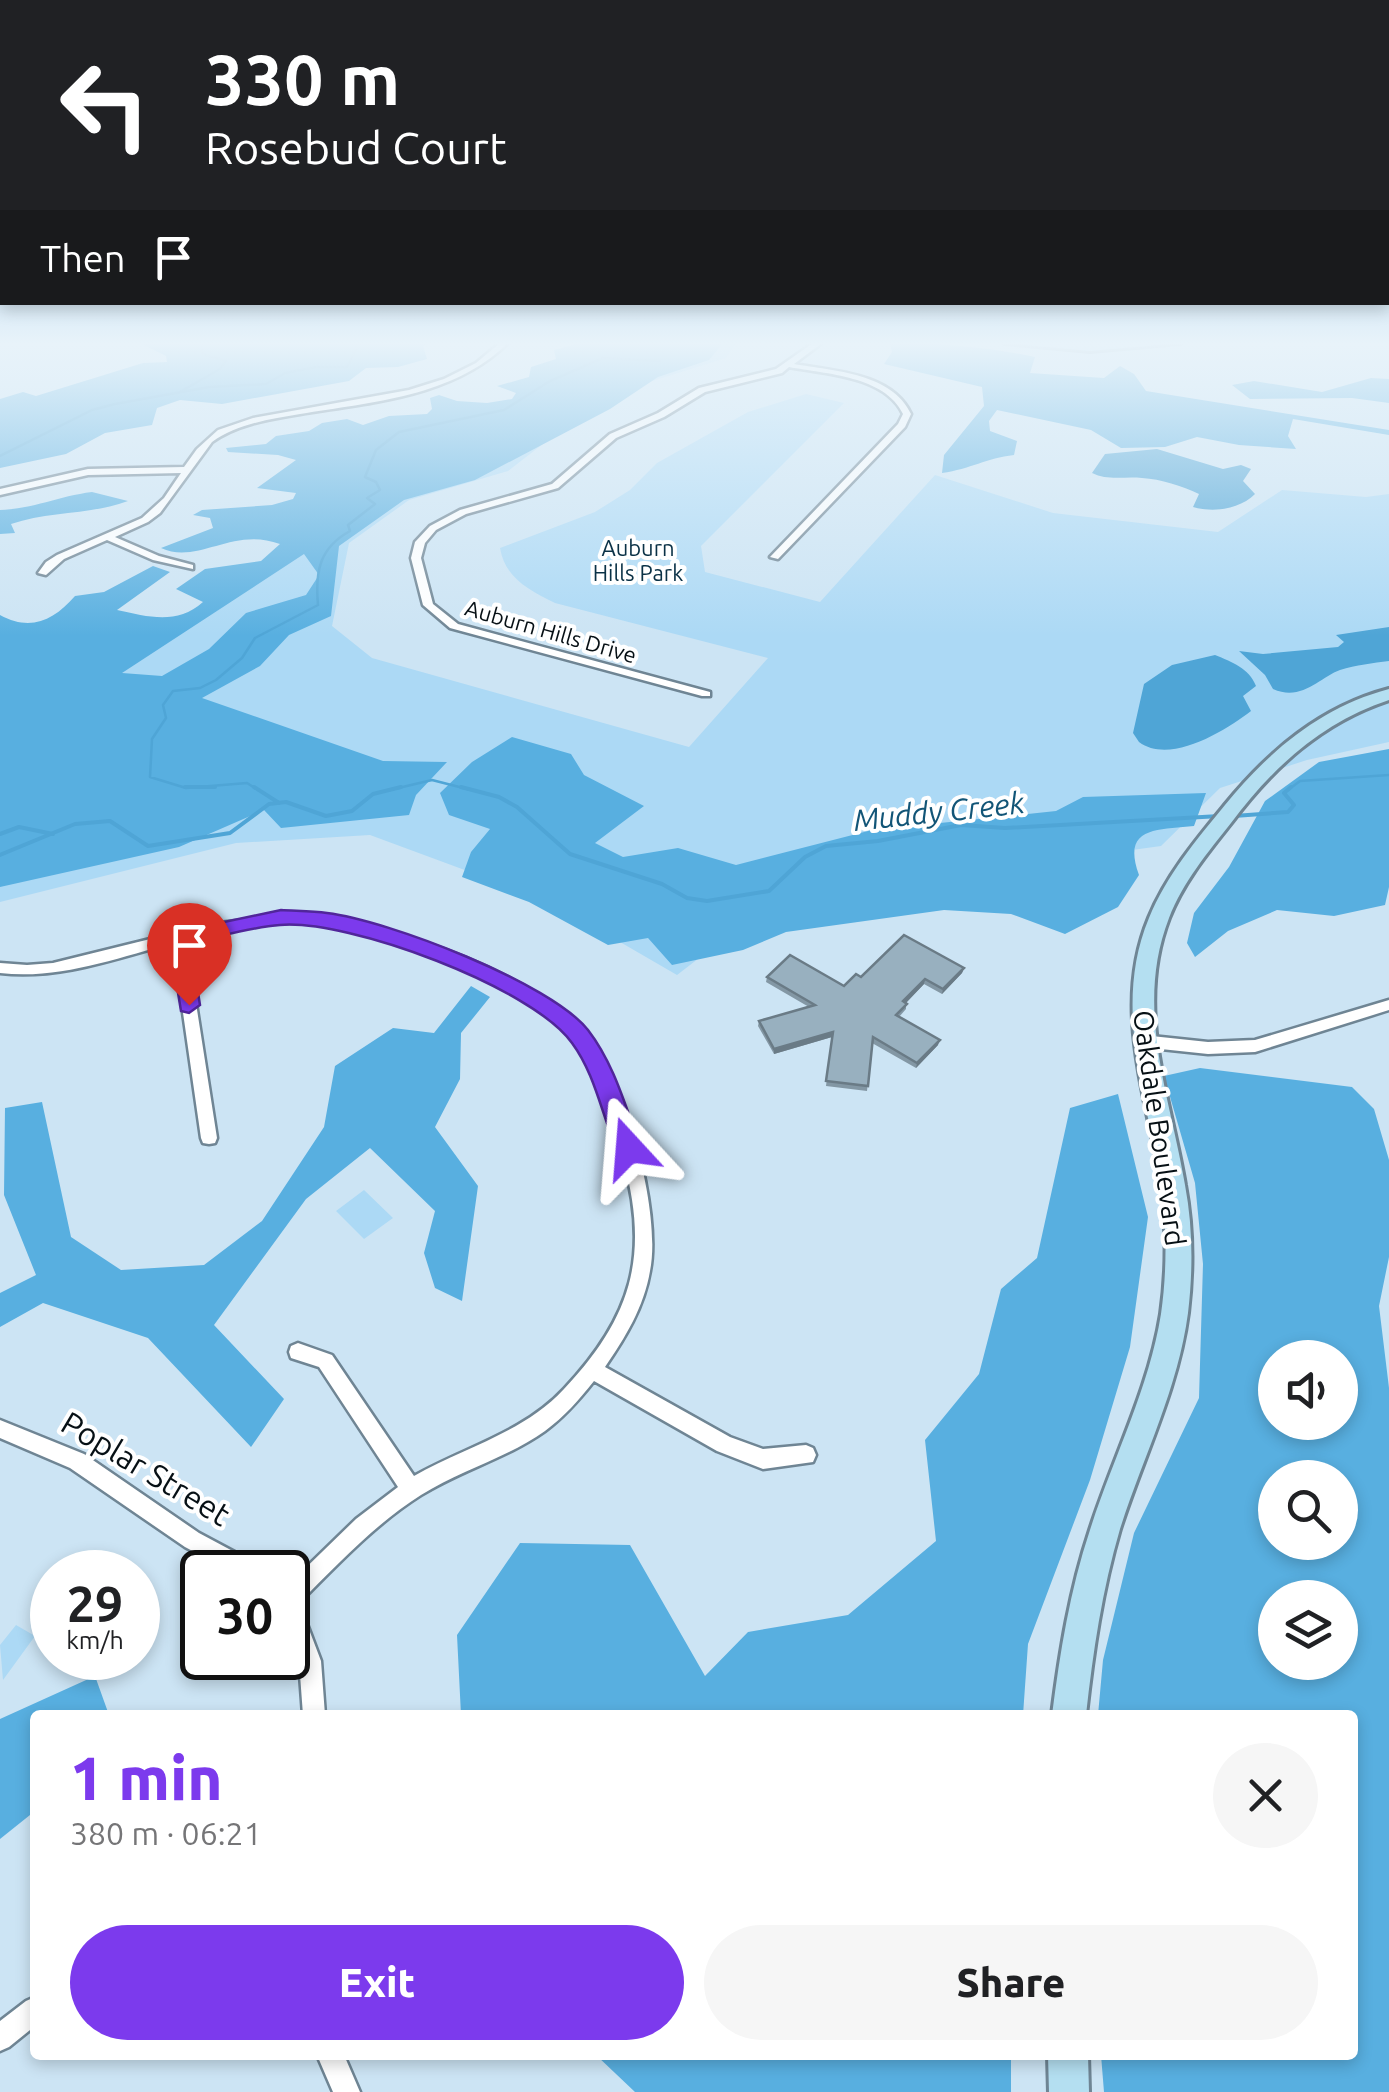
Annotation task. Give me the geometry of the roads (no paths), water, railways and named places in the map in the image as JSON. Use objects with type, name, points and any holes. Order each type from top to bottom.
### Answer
[{"type":"main road","name":"Oakdale Boulevard","points":[[1070,1710],[1085,1603],[1113,1506],[1154,1403],[1176,1300],[1176,1203],[1142,1040],[1142,996],[1150,944],[1168,898],[1241,796],[1274,759],[1304,733],[1340,712],[1389,694]]},
{"type":"main road","points":[[1068,2060],[1069,2092]]},
{"type":"street","points":[[43,572],[62,556],[110,538],[159,510],[209,441]]},
{"type":"street","name":"Auburn Hills Drive","points":[[605,441],[555,486],[447,518],[428,532],[416,552],[428,605],[454,626],[706,694]]},
{"type":"street","points":[[775,557],[887,441]]},
{"type":"street","points":[[0,492],[88,472],[188,470]]},
{"type":"street","points":[[110,538],[156,558],[190,567]]},
{"type":"street","points":[[0,968],[48,969],[281,918],[347,923],[507,982],[544,1003],[580,1036],[601,1071],[640,1184],[647,1253],[639,1292],[592,1370],[570,1398],[534,1428],[496,1451],[411,1489],[310,1580]]},
{"type":"street","points":[[179,938],[208,1138]]},
{"type":"street","points":[[1142,1040],[1208,1048],[1255,1046],[1389,1005]]},
{"type":"street","points":[[298,1352],[325,1361],[411,1489]]},
{"type":"street","points":[[592,1370],[724,1444],[763,1459],[806,1456]]},
{"type":"street","name":"Poplar Street","points":[[0,1429],[77,1461],[211,1550]]},
{"type":"street","points":[[310,1660],[314,1710]]},
{"type":"street","points":[[0,2038],[30,2014]]},
{"type":"street","points":[[332,2060],[347,2092]]},
{"type":"waterway","points":[[0,456],[31,441]]},
{"type":"waterway","points":[[198,787],[186,788],[150,777],[152,739],[166,718],[163,705],[173,691],[200,688],[216,680],[242,658],[255,638],[318,605],[321,562],[332,545],[350,531],[348,525],[375,504],[367,498],[380,490],[376,482],[365,477],[376,450],[388,441]]},
{"type":"waterway","name":"Muddy Creek","points":[[1288,790],[1300,781],[1389,775]]},
{"type":"waterway","name":"Muddy Creek","points":[[390,790],[432,780],[471,790]]},
{"type":"waterway","points":[[198,787],[247,783],[258,790]]},
{"type":"waterway","points":[[185,787],[198,787]]},
{"type":"waterway","points":[[198,787],[215,787]]},
{"type":"waterway","points":[[254,787],[279,803]]},
{"type":"waterway","name":"Muddy Creek","points":[[279,803],[326,816],[352,811],[373,794],[401,787]]},
{"type":"waterway","name":"Muddy Creek","points":[[461,787],[499,797],[517,807],[570,854],[662,884],[687,898],[707,901],[769,891],[805,857],[826,846],[878,841],[961,825],[1005,828],[1220,816]]},
{"type":"waterway","name":"Muddy Creek","points":[[1234,816],[1288,812],[1294,805],[1284,793],[1291,787]]},
{"type":"waterway","name":"Muddy Creek","points":[[52,834],[75,824],[110,821],[148,846],[230,833],[269,804],[279,803]]},
{"type":"waterway","name":"Muddy Creek","points":[[0,834],[19,827],[52,834]]},
{"type":"waterway","points":[[0,855],[52,834]]},
{"type":"park label","name":"Auburn Hills Park","points":[[638,560]]}]
